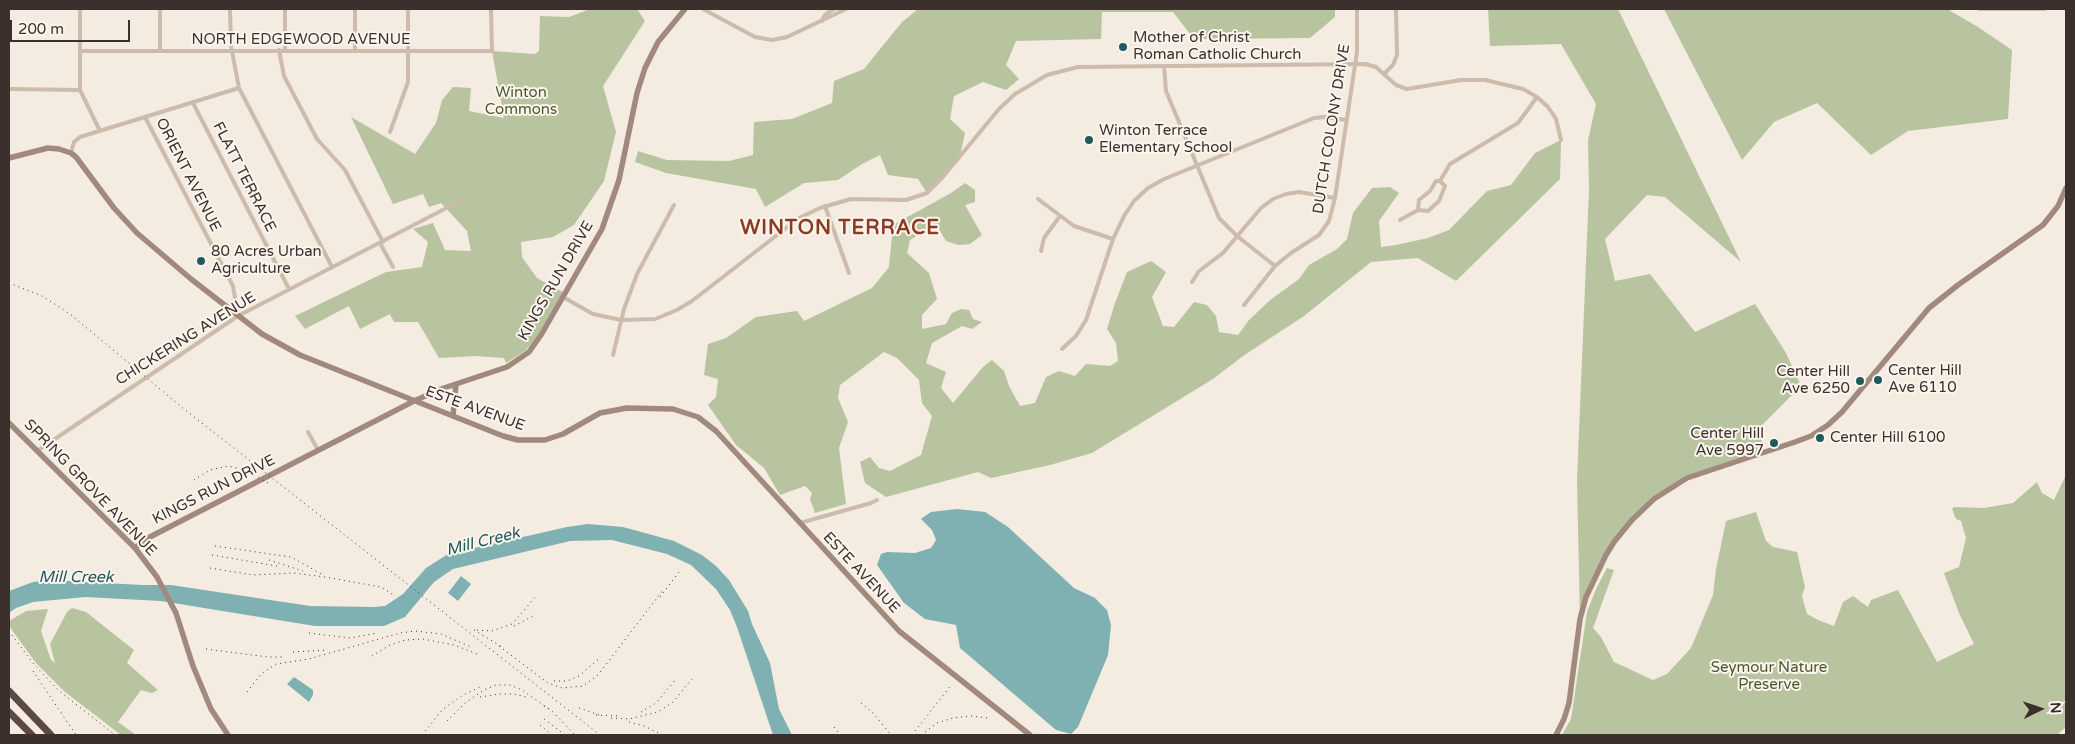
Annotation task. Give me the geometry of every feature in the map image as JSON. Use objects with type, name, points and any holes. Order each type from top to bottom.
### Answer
[{"type":"highway","points":[[9,691],[51,735]]},
{"type":"highway","points":[[9,712],[32,735]]},
{"type":"street","points":[[80,9],[80,90],[100,131]]},
{"type":"street","points":[[160,9],[160,51]]},
{"type":"street","points":[[230,9],[231,51],[239,88],[332,267]]},
{"type":"street","points":[[284,9],[285,50]]},
{"type":"street","points":[[354,9],[355,50]]},
{"type":"street","points":[[390,132],[408,82],[408,9]]},
{"type":"street","name":"NORTH EDGEWOOD AVENUE","points":[[80,51],[492,51],[491,9]]},
{"type":"street","name":"KINGS RUN DRIVE","points":[[135,548],[146,539],[414,401],[498,370],[523,357],[538,340],[593,246],[606,219],[619,180],[637,93],[649,58],[658,42],[685,9]]},
{"type":"street","points":[[703,9],[756,37],[767,39],[784,38],[846,9]]},
{"type":"street","points":[[822,21],[825,15],[834,9]]},
{"type":"street","name":"DUTCH COLONY DRIVE","points":[[1244,305],[1275,266],[1291,252],[1315,239],[1324,231],[1330,221],[1355,64],[1358,9]]},
{"type":"street","points":[[1384,74],[1393,65],[1397,55],[1396,9]]},
{"type":"street","points":[[1979,9],[2044,9]]},
{"type":"street","points":[[279,50],[284,76],[317,139],[345,170],[393,267]]},
{"type":"street","points":[[563,297],[593,314],[621,320],[654,319],[684,307],[800,218],[825,206],[840,201],[864,198],[906,200],[927,192],[942,178],[1007,101],[1024,87],[1047,75],[1068,69],[1089,66],[1355,64],[1372,66],[1396,85],[1407,89],[1460,80],[1480,79],[1523,89],[1537,97],[1548,107],[1556,119],[1561,140]]},
{"type":"street","points":[[1164,66],[1166,91],[1219,218],[1237,236],[1275,266]]},
{"type":"street","points":[[9,158],[48,148],[71,153],[75,140],[239,88]]},
{"type":"street","points":[[9,89],[80,90]]},
{"type":"street","points":[[1418,210],[1419,200],[1430,192],[1436,181],[1440,181],[1446,169],[1454,160],[1518,123],[1537,97]]},
{"type":"street","name":"FLATT TERRACE","points":[[193,102],[289,289]]},
{"type":"street","points":[[1062,350],[1076,336],[1086,320],[1113,239],[1124,216],[1141,194],[1164,179],[1314,118],[1324,116],[1347,120]]},
{"type":"street","name":"ORIENT AVENUE","points":[[145,117],[233,286],[235,298]]},
{"type":"street","name":"ESTE AVENUE","points":[[71,153],[114,208],[137,233],[262,334],[300,355],[503,436],[528,441],[556,437],[591,417],[614,409],[656,408],[682,411],[704,421],[899,631],[1030,735]]},
{"type":"street","points":[[1400,220],[1418,210],[1428,211],[1439,200],[1445,186],[1440,181]]},
{"type":"street","points":[[1556,735],[1569,703],[1580,619],[1586,597],[1606,555],[1632,520],[1654,499],[1687,478],[1811,436],[1828,425],[1847,406],[1929,308],[1958,285],[2043,225],[2053,214],[2066,188]]},
{"type":"street","points":[[1192,282],[1199,272],[1223,253],[1261,208],[1279,196],[1304,192],[1335,198]]},
{"type":"street","points":[[1038,199],[1074,226],[1113,239]]},
{"type":"street","name":"CHICKERING AVENUE","points":[[37,451],[238,316],[460,201]]},
{"type":"street","points":[[613,355],[621,320],[637,274],[674,205]]},
{"type":"street","points":[[825,206],[850,273]]},
{"type":"street","points":[[1040,251],[1044,238],[1060,216]]},
{"type":"street","points":[[453,416],[456,384]]},
{"type":"street","name":"SPRING GROVE AVENUE","points":[[9,422],[135,548],[157,578],[176,613],[193,666],[211,709],[228,735]]},
{"type":"street","points":[[308,432],[318,450]]},
{"type":"street","points":[[799,523],[877,500]]},
{"type":"green space","name":"Winton Commons","points":[[590,9],[637,9],[645,21],[603,86],[616,132],[604,181],[574,225],[553,237],[521,242],[522,257],[537,278],[563,292],[535,340],[525,351],[506,363],[504,358],[477,356],[439,358],[418,322],[394,322],[390,314],[360,329],[349,306],[305,329],[295,316],[386,272],[422,267],[428,242],[413,229],[433,223],[445,250],[471,251],[467,231],[441,203],[429,207],[423,194],[393,204],[351,117],[415,154],[436,123],[442,100],[453,87],[471,88],[469,111],[504,118],[492,51],[535,54],[539,51],[540,16],[569,17]]},
{"type":"green space","points":[[918,9],[1335,9],[1335,17],[1310,38],[1194,39],[1173,12],[1102,12],[1101,39],[1016,41],[1006,65],[1019,79],[1006,90],[983,82],[954,96],[950,119],[965,133],[960,156],[927,193],[918,179],[888,175],[880,155],[838,180],[804,183],[765,207],[756,189],[666,173],[635,162],[638,151],[667,160],[729,161],[753,155],[754,122],[792,119],[832,103],[834,81],[864,69],[902,22]]},
{"type":"green space","points":[[1488,9],[1618,9],[1741,262],[1665,197],[1647,195],[1605,239],[1615,281],[1650,274],[1695,332],[1755,304],[1786,353],[1801,386],[1761,426],[1760,434],[1764,452],[1677,483],[1632,520],[1599,568],[1580,619],[1577,480],[1589,190],[1588,140],[1596,104],[1561,44],[1490,46]]},
{"type":"green space","points":[[1664,9],[1947,9],[2012,50],[2008,119],[1908,131],[1871,155],[1817,103],[1774,122],[1742,160]]},
{"type":"green space","points":[[1561,140],[1560,179],[1456,281],[1418,258],[1371,262],[1304,316],[1243,356],[1213,379],[1092,453],[1050,465],[991,478],[978,472],[886,497],[865,483],[860,462],[870,457],[879,468],[890,471],[921,455],[932,416],[922,403],[919,380],[897,358],[884,352],[840,385],[838,398],[848,422],[839,448],[846,504],[815,513],[810,499],[812,493],[805,486],[780,495],[764,468],[736,445],[708,405],[716,397],[718,379],[704,375],[708,344],[726,338],[756,317],[797,311],[804,321],[872,288],[889,267],[893,225],[951,193],[965,183],[975,190],[975,202],[965,205],[982,235],[970,244],[958,245],[946,241],[936,224],[910,240],[907,253],[929,273],[937,299],[922,315],[922,329],[946,324],[952,313],[961,309],[969,310],[973,319],[982,322],[972,329],[962,326],[932,343],[926,363],[946,372],[941,388],[953,403],[983,367],[992,360],[1004,371],[1009,386],[1020,406],[1035,403],[1046,377],[1059,371],[1075,376],[1086,364],[1110,366],[1118,361],[1116,343],[1107,329],[1127,272],[1151,261],[1166,272],[1152,297],[1163,326],[1174,327],[1194,302],[1207,305],[1216,316],[1219,332],[1238,335],[1249,320],[1269,301],[1299,279],[1309,265],[1337,249],[1347,239],[1353,213],[1372,188],[1390,187],[1399,193],[1379,221],[1381,247],[1428,238],[1449,230],[1487,191],[1511,185],[1535,153]]},
{"type":"green space","name":"Seymour Nature Preserve","points":[[2066,475],[2066,727],[2057,735],[1562,735],[1571,719],[1587,612],[1607,568],[1614,570],[1593,628],[1601,637],[1614,662],[1653,680],[1667,674],[1691,648],[1713,595],[1716,569],[1726,521],[1756,512],[1766,541],[1773,547],[1797,552],[1805,587],[1802,596],[1807,614],[1834,626],[1843,602],[1853,596],[1868,607],[1871,600],[1898,590],[1937,662],[1974,644],[1959,613],[1944,573],[1959,567],[1966,538],[1961,521],[1956,519],[1952,509],[1954,507],[1984,508],[2013,503],[2037,482],[2042,493],[2054,500]]},
{"type":"green space","points":[[72,608],[86,612],[134,650],[127,663],[158,690],[152,693],[141,690],[118,722],[136,735],[121,735],[65,692],[36,663],[9,626],[9,621],[26,611],[48,609],[41,631],[51,660],[55,663],[50,644],[67,612]]},
{"type":"water","points":[[957,509],[985,512],[1008,527],[1074,588],[1095,598],[1107,610],[1111,625],[1108,655],[1078,727],[1071,734],[1056,730],[960,648],[956,625],[925,619],[904,603],[877,565],[881,554],[887,552],[915,553],[931,548],[936,540],[932,530],[921,519],[931,512]]},
{"type":"water","points":[[588,524],[623,527],[674,541],[702,555],[716,566],[729,580],[748,611],[770,663],[779,709],[792,735],[773,735],[737,627],[730,610],[716,589],[691,565],[667,554],[612,540],[570,541],[453,569],[434,582],[405,617],[384,626],[315,626],[161,601],[85,597],[33,602],[16,608],[9,613],[9,591],[33,582],[48,580],[171,585],[310,606],[385,606],[403,594],[426,568],[448,554]]},
{"type":"water","points":[[461,576],[471,584],[458,601],[448,593]]},
{"type":"water","points":[[294,677],[313,690],[313,695],[309,702],[287,684]]},
{"type":"railway","points":[[9,283],[42,296],[70,314],[184,409],[600,735]]},
{"type":"railway","points":[[194,480],[210,470],[228,466],[244,470],[268,483]]},
{"type":"railway","points":[[215,546],[291,557],[323,575]]},
{"type":"railway","points":[[212,555],[277,566]]},
{"type":"railway","points":[[269,560],[303,571]]},
{"type":"railway","points":[[210,568],[253,575],[294,573],[325,577],[381,587],[395,596]]},
{"type":"railway","points":[[660,597],[679,572]]},
{"type":"railway","points":[[499,646],[548,683],[562,688],[583,686],[598,675],[663,590]]},
{"type":"railway","points":[[477,630],[492,631],[512,624],[537,595]]},
{"type":"railway","points":[[514,626],[533,616]]},
{"type":"railway","points":[[474,630],[504,648]]},
{"type":"railway","points":[[9,631],[32,662],[58,690],[115,735]]},
{"type":"railway","points":[[247,692],[261,674],[276,664],[309,659],[400,633],[415,631],[441,634],[471,647]]},
{"type":"railway","points":[[309,633],[350,638],[377,633]]},
{"type":"railway","points":[[372,656],[390,645],[405,640],[423,639],[454,645],[480,655]]},
{"type":"railway","points":[[206,649],[268,657],[285,657]]},
{"type":"railway","points":[[293,652],[328,650]]},
{"type":"railway","points":[[554,681],[567,681],[579,676],[601,657]]},
{"type":"railway","points":[[33,671],[76,735]]},
{"type":"railway","points":[[641,712],[656,703],[676,679]]},
{"type":"railway","points":[[611,718],[629,719],[658,712],[673,702],[692,679]]},
{"type":"railway","points":[[912,735],[952,684]]},
{"type":"railway","points":[[447,721],[465,703],[484,690],[496,685],[510,685],[522,690],[549,709]]},
{"type":"railway","points":[[422,735],[443,709],[463,695],[480,687]]},
{"type":"railway","points":[[480,697],[499,694],[514,694],[526,697]]},
{"type":"railway","points":[[861,703],[873,713],[891,735]]},
{"type":"railway","points":[[544,706],[552,711],[575,735]]},
{"type":"railway","points":[[579,708],[602,716]]},
{"type":"railway","points":[[596,715],[619,716]]},
{"type":"railway","points":[[921,735],[937,723],[953,718],[970,716],[988,718]]},
{"type":"railway","points":[[544,719],[565,735]]},
{"type":"railway","points":[[629,722],[644,726],[663,735]]},
{"type":"railway","points":[[540,725],[552,735]]},
{"type":"railway","points":[[834,727],[840,735]]},
{"type":"place","name":"Mother of Christ Roman Catholic Church","points":[[1123,47]]},
{"type":"place","name":"Winton Terrace Elementary School","points":[[1089,140]]},
{"type":"place","name":"80 Acres Urban Agriculture","points":[[201,261]]},
{"type":"place","name":"Center Hill Ave 6110","points":[[1878,380]]},
{"type":"place","name":"Center Hill Ave 6250","points":[[1860,381]]},
{"type":"place","name":"Center Hill 6100","points":[[1820,438]]},
{"type":"place","name":"Center Hill Ave 5997","points":[[1774,443]]},
{"type":"district","name":"WINTON TERRACE","points":[[840,229]]},
{"type":"water label","name":"Mill Creek","points":[[483,542]]},
{"type":"water label","name":"Mill Creek","points":[[76,578]]}]
